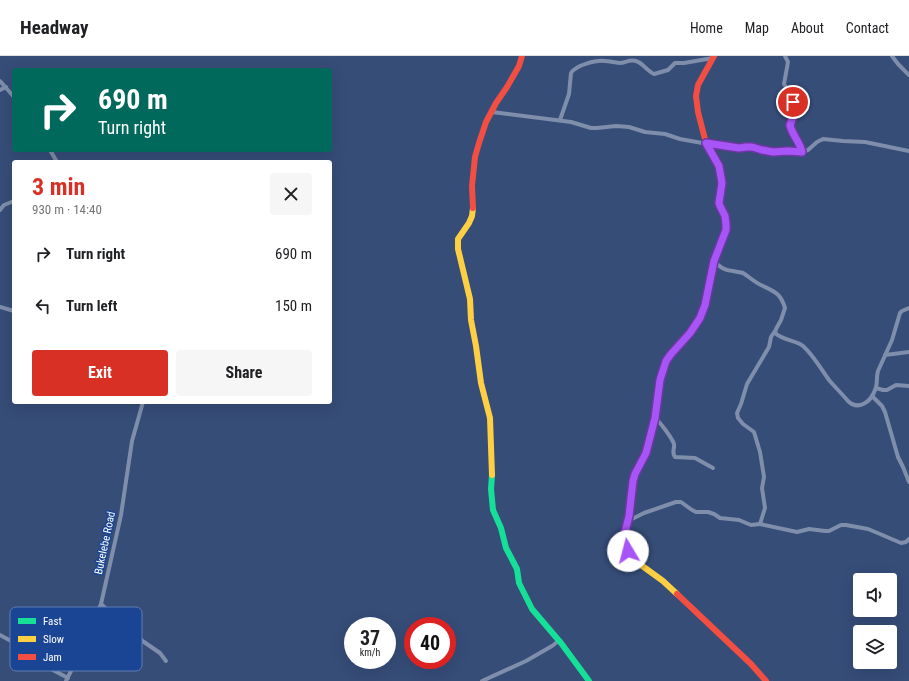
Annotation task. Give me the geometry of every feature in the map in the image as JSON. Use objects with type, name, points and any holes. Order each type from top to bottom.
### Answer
[{"type":"street","points":[[522,56],[519,66],[486,122],[477,148],[473,175],[472,216],[469,223],[460,235],[458,240],[458,249],[470,299],[471,320],[480,383],[490,418],[492,472],[491,489],[493,510],[501,528],[506,548],[517,569],[519,583],[524,594],[535,613],[558,640],[589,681]]},
{"type":"street","points":[[785,56],[788,62],[784,84],[791,95],[794,109],[790,128],[800,145],[802,152]]},
{"type":"street","points":[[892,56],[909,75]]},
{"type":"street","points":[[560,120],[569,94],[571,73],[572,70],[578,66],[600,61],[621,63],[635,60],[640,62],[654,74],[662,73],[675,64],[713,57]]},
{"type":"street","points":[[713,57],[698,84],[696,96],[698,112],[706,143],[719,166],[722,183],[719,203],[725,216],[725,234],[714,261],[705,305],[700,318],[690,333],[666,361],[660,380],[655,418],[646,453],[633,481],[628,521],[623,540],[628,551],[641,565],[663,581],[690,605],[751,664],[766,681]]},
{"type":"street","points":[[0,81],[12,94]]},
{"type":"street","points":[[0,90],[6,87]]},
{"type":"street","points":[[492,112],[560,120],[591,128],[616,126],[629,127],[645,132],[664,134],[680,139],[739,148],[752,147],[773,152],[802,152],[808,150],[823,139],[865,142],[909,151]]},
{"type":"street","points":[[0,207],[12,202]]},
{"type":"street","points":[[714,261],[728,271],[742,273],[758,284],[770,288],[777,293],[785,308],[784,314],[771,337],[769,347],[747,384],[737,413],[738,418],[743,424],[754,432],[760,452],[764,477],[762,488],[765,508],[760,524]]},
{"type":"street","points":[[0,307],[12,310]]},
{"type":"street","points":[[775,331],[779,336],[804,347],[822,368],[830,382],[851,404],[861,406],[872,396],[876,388],[877,375],[892,340],[900,314],[902,311],[909,308]]},
{"type":"street","points":[[885,355],[909,352]]},
{"type":"street","points":[[876,388],[887,390],[896,385],[909,386]]},
{"type":"street","points":[[872,396],[882,406],[885,412],[898,458],[909,482]]},
{"type":"street","name":"Bukelebe Road","points":[[100,607],[121,515],[132,441],[142,404]]},
{"type":"street","points":[[655,418],[674,443],[673,451],[675,457],[695,458],[713,468]]},
{"type":"street","points":[[628,521],[644,513],[676,502],[681,502],[696,512],[708,512],[720,518],[739,520],[751,525],[760,524],[797,532],[808,529],[829,531],[842,525],[846,525],[868,529],[901,544],[909,539]]},
{"type":"street","points":[[101,604],[104,607]]},
{"type":"street","points":[[0,635],[10,640]]},
{"type":"street","points":[[142,640],[166,660]]},
{"type":"street","points":[[482,681],[526,661],[556,644],[558,640]]},
{"type":"street","points":[[54,671],[67,679]]},
{"type":"traffic: fast","points":[[492,475],[491,489],[493,510],[501,528],[506,548],[517,569],[519,583],[532,609],[561,643],[589,681]]},
{"type":"traffic: slow","points":[[473,208],[469,223],[458,239],[458,249],[470,299],[471,320],[481,383],[490,418],[492,475]]},
{"type":"traffic: slow","points":[[677,594],[663,581],[641,565],[628,551],[623,541],[629,515],[633,481],[646,453],[655,418],[659,380],[666,361],[671,353],[691,333],[700,318],[706,298]]},
{"type":"traffic: jam","points":[[473,208],[472,186],[475,157],[479,143],[486,122],[519,66],[522,56]]},
{"type":"traffic: jam","points":[[706,298],[714,261],[726,230],[725,216],[719,203],[722,183],[719,166],[706,143],[698,112],[696,96],[698,85],[714,56]]},
{"type":"traffic: jam","points":[[677,594],[751,664],[766,681]]},
{"type":"route","points":[[628,551],[623,537],[629,516],[633,481],[646,453],[650,440],[655,418],[660,380],[666,361],[696,326],[700,318],[705,305],[714,261],[726,230],[725,216],[719,203],[722,176],[719,166],[706,143],[730,148],[752,147],[773,152],[802,152],[802,149],[790,128],[791,120],[794,114],[793,102]]}]
